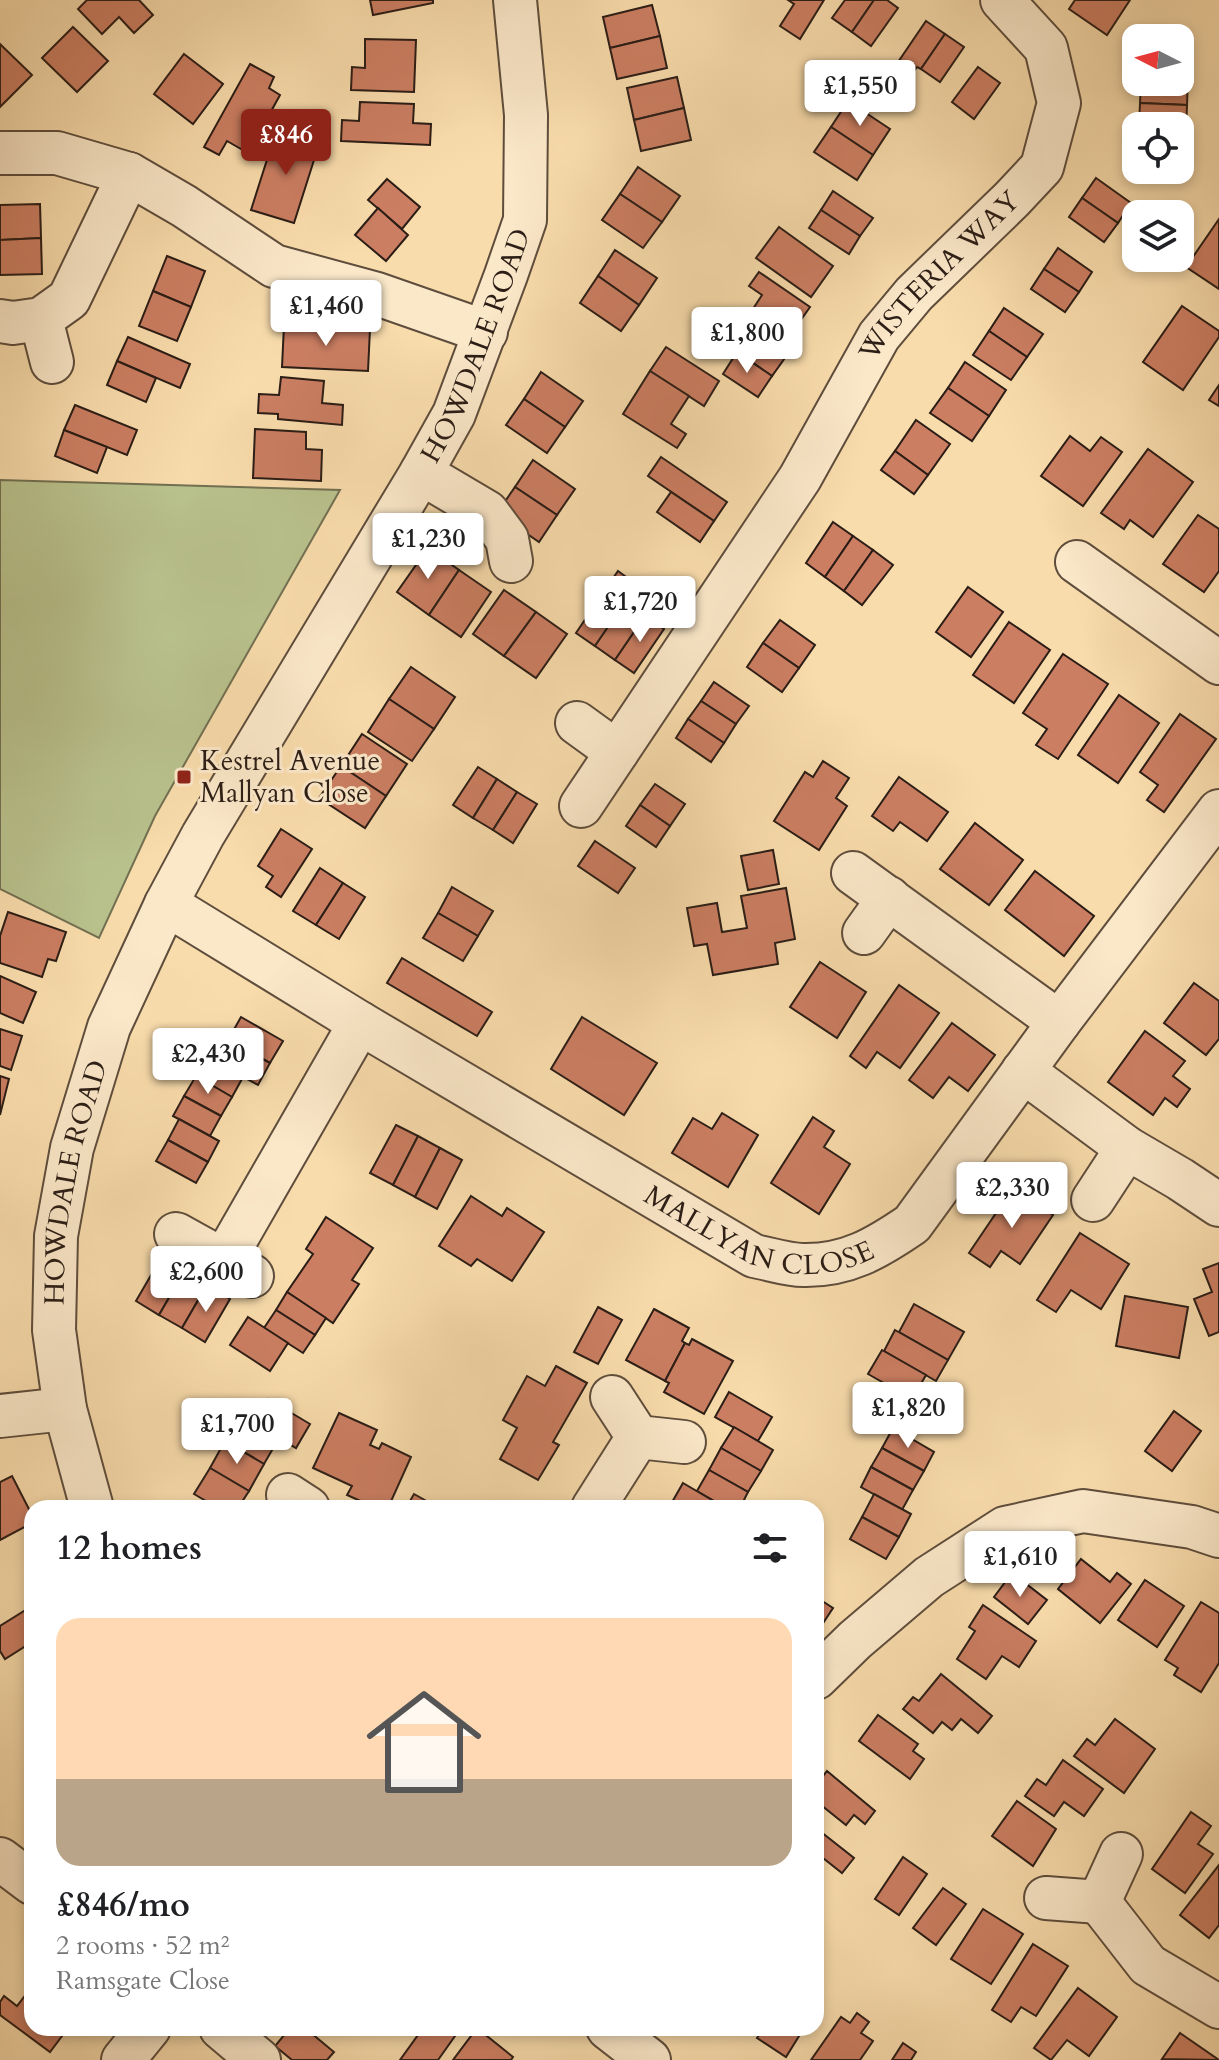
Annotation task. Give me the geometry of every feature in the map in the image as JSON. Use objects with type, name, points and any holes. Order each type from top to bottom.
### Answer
[{"type":"street","name":"HOWDALE ROAD","points":[[90,1500],[65,1409],[54,1330],[56,1236],[72,1148],[109,1027],[166,904],[203,835],[421,473],[454,414],[486,332],[525,220],[526,115],[515,0]]},
{"type":"street","name":"WISTERIA WAY","points":[[581,806],[800,478],[879,336],[914,294],[1042,167],[1059,103],[1046,48],[1002,0]]},
{"type":"street","points":[[0,153],[57,153],[129,174],[184,206],[274,266],[377,294],[486,332]]},
{"type":"street","points":[[0,321],[13,323],[41,319],[69,299],[129,174]]},
{"type":"street","points":[[41,319],[52,362]]},
{"type":"street","points":[[421,473],[487,512],[507,539],[511,561]]},
{"type":"street","points":[[1077,562],[1219,663]]},
{"type":"street","points":[[577,723],[617,752]]},
{"type":"street","name":"MALLYAN CLOSE","points":[[166,904],[360,1023],[754,1256],[802,1266],[841,1261],[880,1246],[912,1224],[1059,1022],[1219,811]]},
{"type":"street","points":[[853,873],[1059,1022]]},
{"type":"street","points":[[864,933],[889,898]]},
{"type":"street","points":[[176,1234],[238,1268],[360,1023]]},
{"type":"street","points":[[1023,1071],[1127,1148],[1219,1205]]},
{"type":"street","points":[[1093,1200],[1127,1148]]},
{"type":"street","points":[[612,1397],[638,1437]]},
{"type":"street","points":[[0,1416],[65,1409]]},
{"type":"street","points":[[638,1437],[684,1442]]},
{"type":"street","points":[[598,1500],[638,1437]]},
{"type":"street","points":[[824,1670],[929,1577],[1005,1528],[1083,1511],[1192,1527],[1219,1536]]},
{"type":"street","points":[[1099,1902],[1121,1854]]},
{"type":"street","points":[[0,1859],[24,1877]]},
{"type":"street","points":[[1046,1898],[1099,1902],[1148,1965],[1219,2007]]},
{"type":"street","points":[[123,2060],[142,2036]]},
{"type":"street","points":[[230,2036],[259,2060]]},
{"type":"street","points":[[618,2036],[649,2060]]},
{"type":"green space","points":[[0,480],[340,490],[155,816],[99,938],[0,889]]},
{"type":"building","points":[[87,0],[139,0],[153,15],[134,33],[119,17],[102,34],[78,9]]},
{"type":"building","points":[[370,0],[433,0],[433,3],[373,15]]},
{"type":"building","points":[[788,0],[824,0],[800,39],[780,26],[794,4]]},
{"type":"building","points":[[845,0],[874,0],[852,32],[832,18]]},
{"type":"building","points":[[874,0],[887,0],[898,8],[871,46],[852,32]]},
{"type":"building","points":[[1075,0],[1130,0],[1107,35],[1069,9]]},
{"type":"building","points":[[652,5],[660,36],[610,48],[603,17]]},
{"type":"building","points":[[926,21],[945,34],[921,69],[917,67],[907,81],[892,71]]},
{"type":"building","points":[[73,27],[108,61],[77,92],[42,58]]},
{"type":"building","points":[[945,34],[964,47],[940,82],[921,69]]},
{"type":"building","points":[[660,36],[667,68],[617,79],[610,48]]},
{"type":"building","points":[[365,39],[416,40],[414,92],[351,90],[352,67],[365,68]]},
{"type":"building","points":[[0,44],[32,75],[0,107]]},
{"type":"building","points":[[184,54],[223,84],[193,124],[154,94]]},
{"type":"building","points":[[250,64],[274,77],[269,88],[280,95],[248,153],[227,141],[219,155],[204,147]]},
{"type":"building","points":[[978,67],[1000,83],[974,119],[952,102]]},
{"type":"building","points":[[677,77],[684,108],[634,120],[627,88]]},
{"type":"building","points":[[1140,96],[1187,96],[1187,105],[1140,103]]},
{"type":"building","points":[[848,101],[890,129],[873,155],[831,127]]},
{"type":"building","points":[[360,102],[414,104],[413,123],[431,124],[430,145],[341,141],[342,120],[359,121]]},
{"type":"building","points":[[1140,103],[1187,105],[1187,112],[1140,112]]},
{"type":"building","points":[[684,108],[691,140],[641,151],[634,120]]},
{"type":"building","points":[[831,127],[873,155],[857,180],[814,152]]},
{"type":"building","points":[[291,128],[321,138],[294,223],[251,210],[272,144],[285,148]]},
{"type":"building","points":[[638,167],[680,196],[662,222],[620,194]]},
{"type":"building","points":[[1096,178],[1127,200],[1122,200],[1122,217],[1118,223],[1082,198]]},
{"type":"building","points":[[387,179],[420,207],[402,229],[368,200]]},
{"type":"building","points":[[833,191],[873,218],[860,236],[821,210]]},
{"type":"building","points":[[620,194],[662,222],[643,248],[602,220]]},
{"type":"building","points":[[1082,198],[1118,223],[1104,242],[1069,217]]},
{"type":"building","points":[[40,204],[41,238],[0,240],[0,205]]},
{"type":"building","points":[[378,208],[408,235],[386,261],[355,235]]},
{"type":"building","points":[[821,210],[860,236],[849,254],[809,228]]},
{"type":"building","points":[[1219,219],[1219,289],[1194,272],[1194,255]]},
{"type":"building","points":[[779,227],[833,266],[811,297],[756,258]]},
{"type":"building","points":[[41,238],[42,274],[0,275],[0,240]]},
{"type":"building","points":[[1058,248],[1092,272],[1079,292],[1044,269]]},
{"type":"building","points":[[615,250],[657,278],[639,305],[598,276]]},
{"type":"building","points":[[167,256],[205,271],[191,307],[153,291]]},
{"type":"building","points":[[1044,269],[1079,292],[1065,312],[1031,289]]},
{"type":"building","points":[[759,272],[810,307],[788,338],[751,312],[762,295],[749,286]]},
{"type":"building","points":[[598,276],[639,305],[621,331],[580,303]]},
{"type":"building","points":[[153,291],[191,307],[177,341],[139,326]]},
{"type":"building","points":[[1182,306],[1219,331],[1219,337],[1183,390],[1143,362]]},
{"type":"building","points":[[1004,308],[1043,334],[1027,357],[989,331]]},
{"type":"building","points":[[284,325],[370,329],[368,371],[282,367]]},
{"type":"building","points":[[752,331],[787,355],[772,376],[737,352]]},
{"type":"building","points":[[989,331],[1027,357],[1011,380],[973,355]]},
{"type":"building","points":[[128,337],[190,364],[180,388],[117,361]]},
{"type":"building","points":[[666,347],[719,381],[704,406],[650,371]]},
{"type":"building","points":[[737,352],[772,376],[758,397],[723,374]]},
{"type":"building","points":[[117,361],[156,378],[146,402],[107,385]]},
{"type":"building","points":[[965,362],[1006,390],[989,416],[948,388]]},
{"type":"building","points":[[650,371],[689,396],[671,424],[686,434],[677,448],[623,414]]},
{"type":"building","points":[[541,372],[583,401],[565,427],[524,399]]},
{"type":"building","points":[[281,377],[324,381],[322,403],[343,405],[342,425],[278,419],[278,414],[258,413],[259,394],[279,395]]},
{"type":"building","points":[[1219,385],[1219,406],[1209,400]]},
{"type":"building","points":[[948,388],[989,416],[972,441],[930,413]]},
{"type":"building","points":[[524,399],[565,427],[547,453],[506,425]]},
{"type":"building","points":[[75,405],[137,430],[127,455],[64,430]]},
{"type":"building","points":[[916,420],[950,444],[928,475],[895,451]]},
{"type":"building","points":[[255,429],[306,432],[306,449],[322,450],[321,481],[253,478]]},
{"type":"building","points":[[64,430],[107,447],[97,473],[55,456]]},
{"type":"building","points":[[1070,436],[1090,451],[1101,437],[1122,452],[1083,506],[1041,476]]},
{"type":"building","points":[[1148,449],[1193,482],[1153,537],[1130,520],[1124,529],[1101,513]]},
{"type":"building","points":[[895,451],[928,475],[914,494],[881,470]]},
{"type":"building","points":[[661,457],[727,502],[714,521],[648,476]]},
{"type":"building","points":[[533,460],[575,489],[557,515],[515,487]]},
{"type":"building","points":[[515,487],[557,515],[539,542],[497,513]]},
{"type":"building","points":[[671,492],[714,521],[700,542],[657,512]]},
{"type":"building","points":[[1198,515],[1219,529],[1219,571],[1204,592],[1163,564]]},
{"type":"building","points":[[833,522],[853,536],[825,577],[806,563]]},
{"type":"building","points":[[853,536],[873,550],[844,591],[825,577]]},
{"type":"building","points":[[428,548],[459,570],[429,615],[397,592]]},
{"type":"building","points":[[873,550],[893,565],[862,605],[844,591]]},
{"type":"building","points":[[459,570],[491,592],[461,637],[429,615]]},
{"type":"building","points":[[618,571],[637,585],[595,646],[576,633]]},
{"type":"building","points":[[968,587],[1003,612],[971,657],[936,632]]},
{"type":"building","points":[[504,590],[536,612],[504,656],[473,634]]},
{"type":"building","points":[[625,602],[645,616],[615,660],[595,646]]},
{"type":"building","points":[[536,612],[567,634],[536,678],[504,656]]},
{"type":"building","points":[[645,616],[664,629],[634,673],[615,660]]},
{"type":"building","points":[[780,620],[815,645],[799,668],[763,643]]},
{"type":"building","points":[[1009,622],[1050,650],[1014,703],[973,675]]},
{"type":"building","points":[[763,643],[799,668],[782,692],[747,667]]},
{"type":"building","points":[[1063,654],[1108,684],[1058,759],[1036,745],[1047,729],[1023,713]]},
{"type":"building","points":[[411,667],[455,697],[434,729],[389,699]]},
{"type":"building","points":[[714,682],[749,706],[736,724],[701,701]]},
{"type":"building","points":[[1119,695],[1159,723],[1118,783],[1078,755]]},
{"type":"building","points":[[389,699],[434,729],[412,761],[368,732]]},
{"type":"building","points":[[701,701],[736,724],[724,743],[688,719]]},
{"type":"building","points":[[1180,714],[1216,739],[1164,812],[1147,800],[1158,785],[1140,772]]},
{"type":"building","points":[[688,719],[724,743],[711,762],[676,738]]},
{"type":"building","points":[[362,734],[407,764],[386,796],[341,766]]},
{"type":"building","points":[[823,761],[849,778],[836,798],[847,806],[819,850],[774,821],[805,772],[813,777]]},
{"type":"building","points":[[341,766],[386,796],[365,828],[319,798]]},
{"type":"building","points":[[478,767],[497,779],[473,818],[453,805]]},
{"type":"building","points":[[899,777],[948,812],[927,841],[900,822],[893,831],[872,816]]},
{"type":"building","points":[[497,779],[517,792],[493,830],[473,818]]},
{"type":"building","points":[[655,784],[685,804],[670,826],[640,805]]},
{"type":"building","points":[[517,792],[537,804],[513,843],[493,830]]},
{"type":"building","points":[[640,805],[670,826],[656,847],[626,826]]},
{"type":"building","points":[[975,823],[1023,860],[989,905],[940,869]]},
{"type":"building","points":[[281,829],[312,849],[281,897],[266,887],[273,876],[258,866]]},
{"type":"building","points":[[595,841],[635,868],[618,893],[578,866]]},
{"type":"building","points":[[773,850],[779,884],[748,890],[741,856]]},
{"type":"building","points":[[320,868],[343,883],[316,925],[293,911]]},
{"type":"building","points":[[1035,871],[1094,916],[1064,956],[1005,910]]},
{"type":"building","points":[[343,883],[365,897],[339,939],[316,925]]},
{"type":"building","points":[[452,887],[493,911],[478,936],[438,913]]},
{"type":"building","points":[[786,888],[795,939],[775,943],[778,964],[713,975],[707,944],[694,946],[687,908],[717,903],[722,932],[747,928],[741,896]]},
{"type":"building","points":[[8,912],[66,932],[56,961],[48,959],[42,977],[0,963],[0,936]]},
{"type":"building","points":[[438,913],[478,936],[463,961],[423,938]]},
{"type":"building","points":[[402,958],[492,1012],[477,1036],[387,983]]},
{"type":"building","points":[[820,962],[866,992],[837,1038],[790,1007]]},
{"type":"building","points":[[0,976],[36,992],[23,1023],[0,1013]]},
{"type":"building","points":[[1194,983],[1219,1001],[1219,1039],[1206,1055],[1164,1023]]},
{"type":"building","points":[[899,985],[939,1013],[900,1068],[877,1052],[866,1068],[850,1056]]},
{"type":"building","points":[[241,1017],[283,1041],[270,1063],[228,1040]]},
{"type":"building","points":[[582,1017],[657,1063],[624,1115],[551,1069]]},
{"type":"building","points":[[952,1023],[995,1055],[968,1091],[949,1077],[933,1098],[909,1080]]},
{"type":"building","points":[[0,1029],[22,1036],[11,1070],[0,1066]]},
{"type":"building","points":[[1145,1031],[1185,1061],[1173,1076],[1190,1089],[1177,1107],[1165,1098],[1153,1115],[1108,1082]]},
{"type":"building","points":[[228,1040],[270,1063],[258,1085],[216,1062]]},
{"type":"building","points":[[207,1056],[243,1077],[232,1097],[196,1076]]},
{"type":"building","points":[[0,1076],[9,1079],[0,1115]]},
{"type":"building","points":[[196,1076],[232,1097],[221,1116],[184,1096]]},
{"type":"building","points":[[184,1096],[221,1116],[210,1136],[173,1116]]},
{"type":"building","points":[[722,1113],[758,1135],[728,1187],[672,1153],[693,1118],[712,1129]]},
{"type":"building","points":[[813,1117],[834,1131],[824,1147],[850,1164],[819,1214],[771,1183]]},
{"type":"building","points":[[179,1119],[219,1141],[208,1162],[168,1140]]},
{"type":"building","points":[[396,1125],[418,1136],[393,1185],[370,1173]]},
{"type":"building","points":[[418,1136],[440,1148],[415,1197],[393,1185]]},
{"type":"building","points":[[168,1140],[208,1162],[196,1183],[156,1161]]},
{"type":"building","points":[[440,1148],[462,1160],[437,1209],[415,1197]]},
{"type":"building","points":[[1013,1188],[1053,1215],[1020,1264],[1001,1251],[990,1267],[969,1253]]},
{"type":"building","points":[[471,1196],[502,1216],[507,1208],[544,1232],[512,1281],[477,1259],[471,1266],[439,1246]]},
{"type":"building","points":[[326,1217],[373,1248],[352,1280],[359,1284],[333,1323],[287,1292],[313,1254],[306,1249]]},
{"type":"building","points":[[1080,1233],[1129,1264],[1101,1309],[1071,1290],[1056,1312],[1037,1300]]},
{"type":"building","points":[[161,1258],[184,1272],[159,1315],[136,1301]]},
{"type":"building","points":[[1219,1263],[1219,1332],[1209,1336],[1194,1299],[1212,1292],[1203,1269]]},
{"type":"building","points":[[184,1272],[207,1285],[182,1328],[159,1315]]},
{"type":"building","points":[[207,1285],[230,1299],[205,1342],[182,1328]]},
{"type":"building","points":[[287,1292],[326,1318],[315,1335],[276,1310]]},
{"type":"building","points":[[1125,1296],[1188,1307],[1179,1358],[1116,1346]]},
{"type":"building","points":[[914,1304],[964,1332],[948,1360],[899,1332]]},
{"type":"building","points":[[598,1307],[622,1320],[598,1364],[574,1352]]},
{"type":"building","points":[[654,1309],[689,1328],[682,1341],[685,1343],[665,1381],[626,1360]]},
{"type":"building","points":[[276,1310],[315,1335],[303,1353],[264,1328]]},
{"type":"building","points":[[248,1317],[288,1343],[270,1371],[230,1345]]},
{"type":"building","points":[[895,1330],[948,1360],[936,1381],[884,1351]]},
{"type":"building","points":[[692,1339],[733,1361],[704,1414],[664,1392],[669,1383],[665,1381],[685,1343],[689,1345]]},
{"type":"building","points":[[882,1350],[926,1375],[912,1399],[868,1374]]},
{"type":"building","points":[[556,1366],[587,1383],[553,1442],[559,1445],[538,1480],[500,1459],[517,1428],[503,1420],[527,1376],[545,1386]]},
{"type":"building","points":[[729,1392],[772,1417],[758,1441],[715,1417]]},
{"type":"building","points":[[268,1399],[310,1424],[296,1448],[254,1423]]},
{"type":"building","points":[[1174,1411],[1201,1431],[1172,1471],[1145,1451]]},
{"type":"building","points":[[339,1413],[377,1430],[370,1445],[379,1449],[382,1443],[411,1457],[392,1500],[358,1500],[347,1495],[352,1486],[313,1468]]},
{"type":"building","points":[[240,1415],[279,1438],[264,1464],[225,1441]]},
{"type":"building","points":[[734,1427],[773,1450],[761,1471],[721,1448]]},
{"type":"building","points":[[893,1428],[934,1452],[924,1471],[882,1448]]},
{"type":"building","points":[[225,1441],[264,1464],[249,1491],[210,1468]]},
{"type":"building","points":[[721,1448],[761,1471],[748,1492],[709,1470]]},
{"type":"building","points":[[882,1448],[924,1471],[913,1490],[871,1467]]},
{"type":"building","points":[[871,1467],[913,1490],[902,1510],[861,1487]]},
{"type":"building","points":[[210,1468],[249,1491],[243,1500],[204,1500],[194,1494]]},
{"type":"building","points":[[709,1470],[748,1492],[744,1500],[712,1500],[697,1491]]},
{"type":"building","points":[[12,1476],[24,1500],[24,1527],[0,1540],[0,1482]]},
{"type":"building","points":[[683,1483],[712,1500],[673,1500]]},
{"type":"building","points":[[414,1494],[425,1500],[411,1500]]},
{"type":"building","points":[[874,1494],[911,1514],[899,1537],[862,1517]]},
{"type":"building","points":[[862,1517],[899,1537],[886,1559],[850,1539]]},
{"type":"building","points":[[1081,1559],[1110,1582],[1117,1573],[1131,1584],[1100,1623],[1058,1589]]},
{"type":"building","points":[[1012,1573],[1047,1600],[1028,1624],[994,1597]]},
{"type":"building","points":[[1145,1580],[1184,1606],[1157,1647],[1118,1620]]},
{"type":"building","points":[[824,1602],[833,1608],[824,1622]]},
{"type":"building","points":[[1201,1602],[1219,1613],[1219,1663],[1201,1692],[1174,1675],[1178,1668],[1165,1660]]},
{"type":"building","points":[[983,1605],[1036,1641],[1019,1667],[1002,1656],[986,1679],[957,1659],[975,1631],[969,1627]]},
{"type":"building","points":[[24,1611],[24,1647],[5,1659],[0,1651],[0,1626]]},
{"type":"building","points":[[941,1674],[992,1716],[978,1733],[961,1719],[952,1730],[942,1722],[933,1733],[903,1709],[913,1697],[919,1701]]},
{"type":"building","points":[[878,1715],[918,1744],[913,1751],[924,1759],[910,1779],[859,1741]]},
{"type":"building","points":[[1115,1719],[1155,1749],[1124,1793],[1074,1756],[1087,1739],[1095,1745]]},
{"type":"building","points":[[1063,1760],[1103,1789],[1084,1816],[1064,1802],[1054,1816],[1025,1796],[1037,1779],[1046,1785]]},
{"type":"building","points":[[827,1771],[875,1811],[865,1824],[854,1815],[846,1825],[824,1807],[824,1775]]},
{"type":"building","points":[[1017,1801],[1056,1829],[1033,1866],[992,1836]]},
{"type":"building","points":[[1191,1812],[1211,1826],[1198,1844],[1213,1854],[1185,1893],[1152,1869]]},
{"type":"building","points":[[824,1834],[854,1858],[842,1873],[824,1859]]},
{"type":"building","points":[[903,1857],[927,1874],[899,1915],[875,1899]]},
{"type":"building","points":[[1219,1865],[1219,1925],[1209,1938],[1180,1915]]},
{"type":"building","points":[[943,1888],[966,1904],[936,1945],[913,1928]]},
{"type":"building","points":[[983,1909],[1023,1934],[991,1984],[951,1959]]},
{"type":"building","points":[[1033,1944],[1068,1966],[1036,2016],[1021,2007],[1011,2022],[992,2010]]},
{"type":"building","points":[[1078,1988],[1117,2017],[1089,2056],[1067,2040],[1051,2060],[1034,2048]]},
{"type":"building","points":[[4,1996],[17,2006],[24,1997],[24,2033],[0,2015],[0,2002]]},
{"type":"building","points":[[857,2013],[869,2022],[861,2033],[873,2041],[860,2060],[811,2060],[841,2017],[850,2023]]},
{"type":"building","points":[[1180,2033],[1219,2060],[1162,2059]]},
{"type":"building","points":[[28,2036],[62,2036],[50,2052]]},
{"type":"building","points":[[283,2036],[315,2036],[334,2052],[327,2060],[292,2060],[275,2046]]},
{"type":"building","points":[[417,2036],[455,2036],[438,2060],[400,2060]]},
{"type":"building","points":[[471,2036],[487,2036],[513,2057],[511,2060],[453,2060]]},
{"type":"building","points":[[758,2036],[799,2036],[786,2057],[757,2038]]},
{"type":"building","points":[[903,2043],[916,2052],[911,2060],[892,2060]]},
{"type":"place","name":"Kestrel Avenue Mallyan Close","points":[[184,777]]}]
